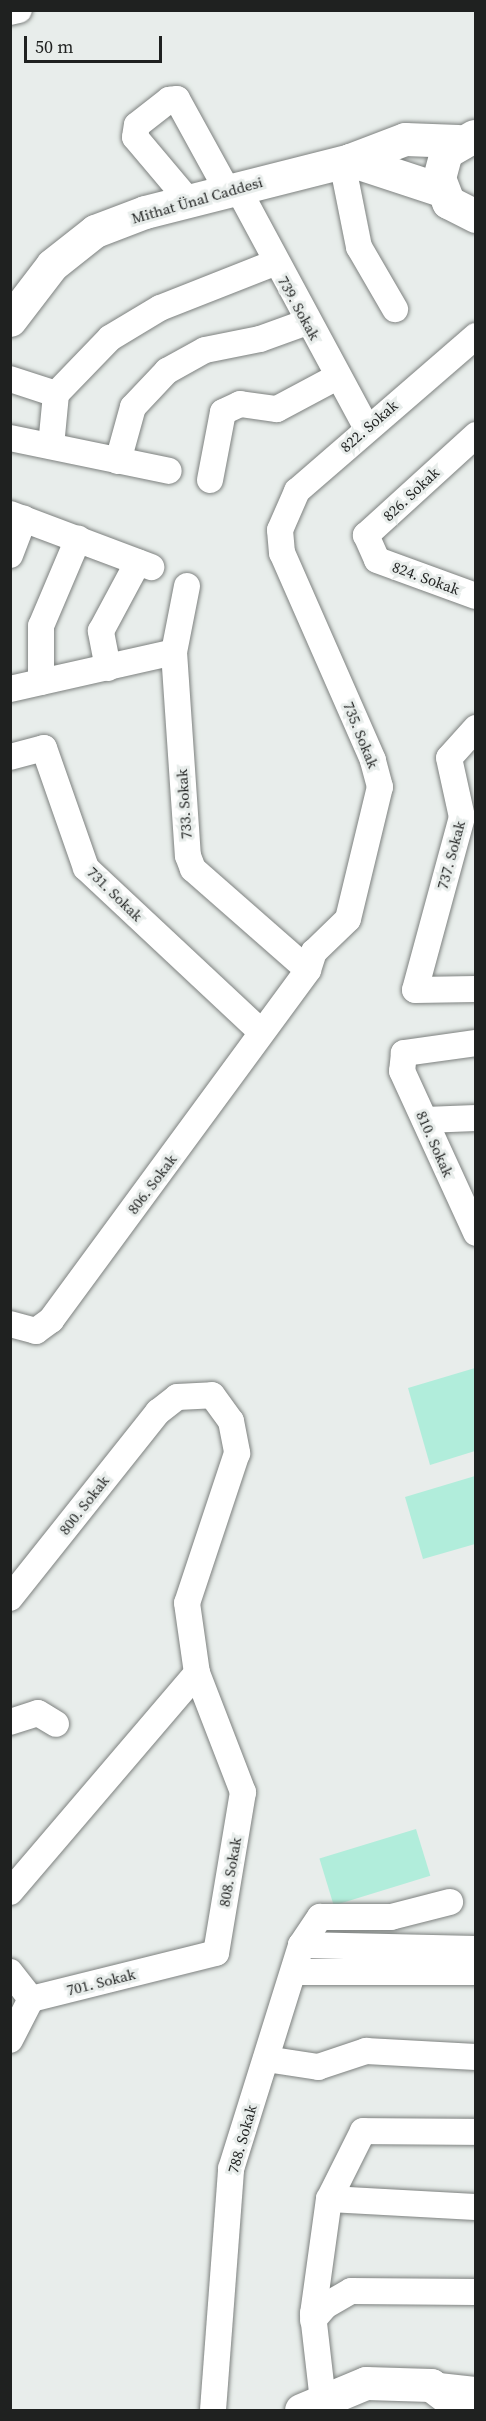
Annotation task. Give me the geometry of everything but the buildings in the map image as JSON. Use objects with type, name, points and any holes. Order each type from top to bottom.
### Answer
[{"type":"main road","name":"Mithat Ünal Caddesi","points":[[11,319],[52,265],[95,231],[188,200],[346,161],[405,139],[469,135]]},
{"type":"main road","points":[[441,190],[440,164],[469,135]]},
{"type":"main road","points":[[346,161],[441,190],[458,211],[476,216]]},
{"type":"main road","points":[[312,2406],[366,2383],[431,2385],[464,2410]]},
{"type":"street","points":[[10,12],[19,10]]},
{"type":"street","name":"739. Sokak","points":[[188,200],[135,137],[137,125],[169,100],[177,99],[232,189],[366,427]]},
{"type":"street","points":[[346,161],[359,247],[395,309]]},
{"type":"street","points":[[51,446],[57,394],[110,338],[160,308],[274,263]]},
{"type":"street","points":[[118,461],[133,407],[167,371],[205,350],[260,339],[307,322]]},
{"type":"street","name":"822. Sokak","points":[[280,530],[297,491],[366,427],[476,336]]},
{"type":"street","points":[[210,480],[223,412],[240,404],[277,409],[338,377]]},
{"type":"street","points":[[10,379],[57,394]]},
{"type":"street","name":"826. Sokak","points":[[377,560],[366,535],[476,435]]},
{"type":"street","points":[[10,438],[169,471]]},
{"type":"street","points":[[10,555],[17,516],[145,565],[101,631],[108,668]]},
{"type":"street","name":"735. Sokak","points":[[260,1031],[308,970],[314,952],[348,919],[380,787],[374,760],[282,553],[280,530]]},
{"type":"street","points":[[41,682],[41,627],[78,539]]},
{"type":"street","name":"824. Sokak","points":[[377,560],[476,596]]},
{"type":"street","name":"733. Sokak","points":[[186,586],[174,652],[193,869],[308,970]]},
{"type":"street","points":[[10,689],[174,652]]},
{"type":"street","name":"737. Sokak","points":[[474,727],[449,758],[462,818],[415,990],[476,989]]},
{"type":"street","name":"731. Sokak","points":[[10,757],[44,748],[86,868],[260,1031]]},
{"type":"street","name":"806. Sokak","points":[[10,1324],[36,1331],[58,1311],[260,1031]]},
{"type":"street","name":"810. Sokak","points":[[476,1043],[404,1053],[402,1071],[476,1233]]},
{"type":"street","points":[[424,1120],[476,1119]]},
{"type":"street","name":"800. Sokak","points":[[10,1598],[158,1412],[177,1397],[212,1395],[231,1421],[237,1453],[187,1603],[197,1673]]},
{"type":"street","points":[[10,1892],[197,1673]]},
{"type":"street","name":"808. Sokak","points":[[197,1673],[243,1792],[216,1953]]},
{"type":"street","points":[[10,1722],[38,1713],[56,1724]]},
{"type":"street","name":"788. Sokak","points":[[213,2410],[231,2169],[301,1945],[320,1917],[391,1917],[450,1902]]},
{"type":"street","points":[[301,1945],[476,1949]]},
{"type":"street","name":"701. Sokak","points":[[31,1999],[216,1953]]},
{"type":"street","points":[[10,1972],[31,1999],[10,2040]]},
{"type":"street","points":[[294,1972],[476,1972]]},
{"type":"street","points":[[266,2058],[318,2067],[366,2051],[476,2057]]},
{"type":"street","points":[[312,2406],[313,2320],[329,2199],[363,2131],[476,2133]]},
{"type":"street","points":[[329,2199],[476,2207]]},
{"type":"street","points":[[313,2320],[325,2306],[351,2291],[476,2292]]},
{"type":"street","points":[[431,2385],[476,2390]]},
{"type":"green space","points":[[475,1368],[475,1451],[430,1465],[408,1388]]},
{"type":"green space","points":[[475,1476],[475,1544],[423,1559],[405,1497]]},
{"type":"green space","points":[[416,1829],[430,1876],[334,1905],[319,1859]]}]
